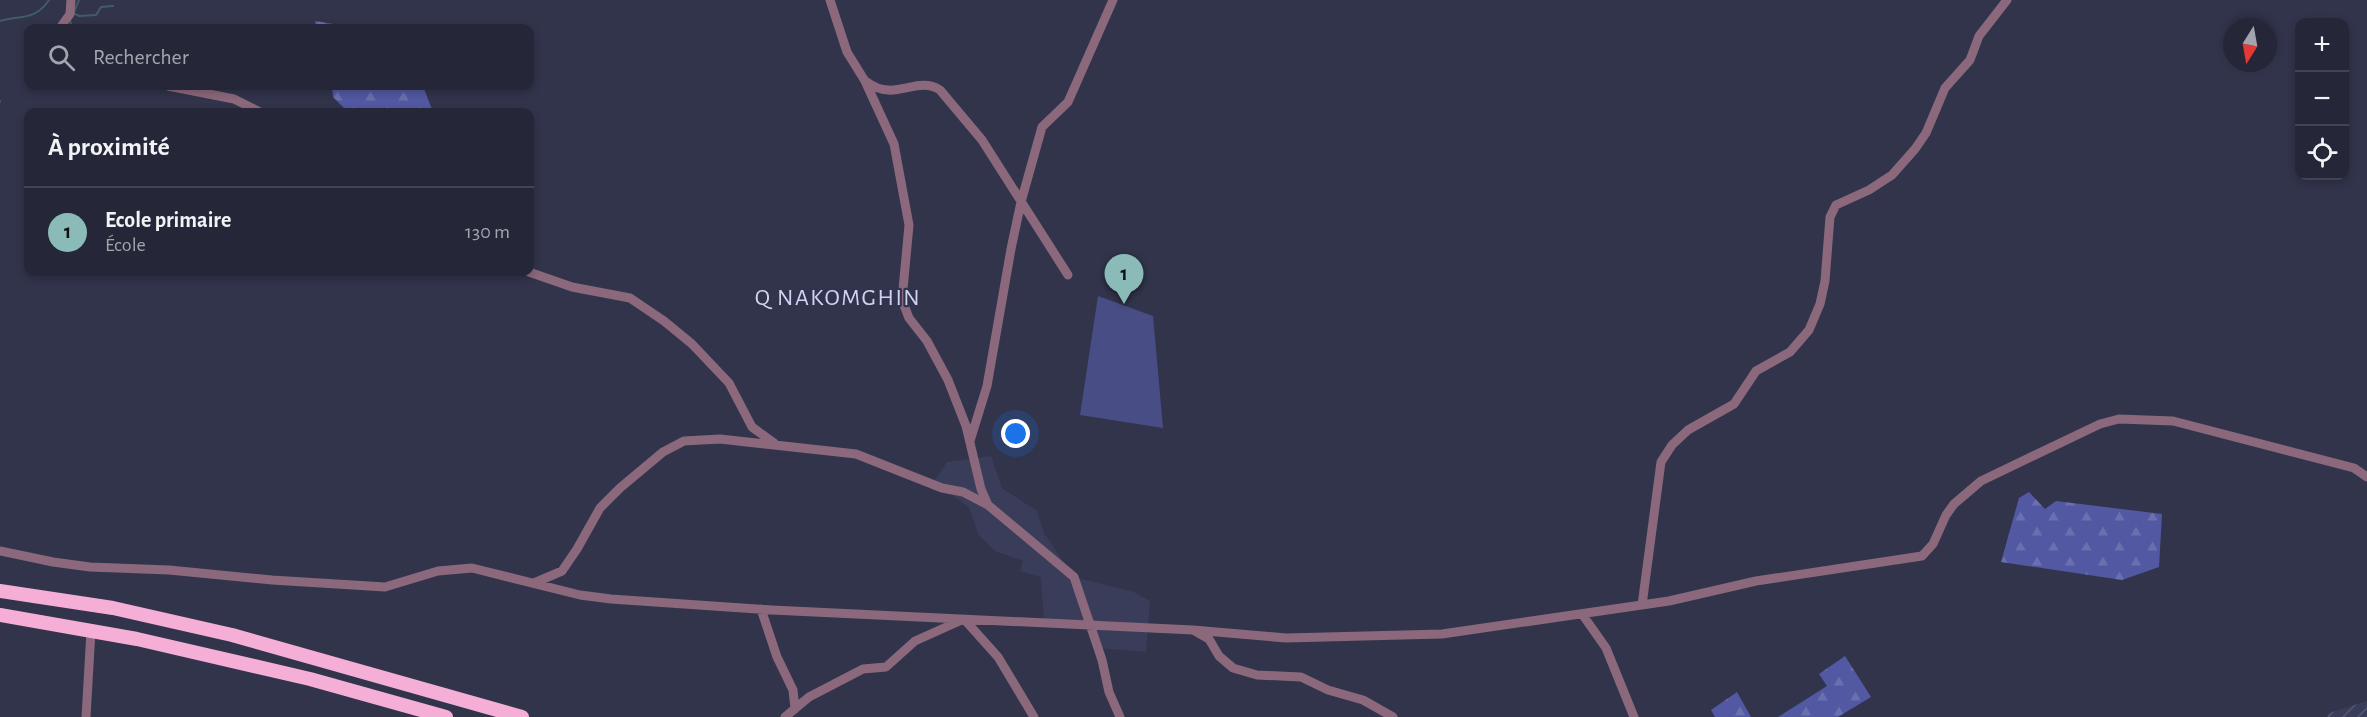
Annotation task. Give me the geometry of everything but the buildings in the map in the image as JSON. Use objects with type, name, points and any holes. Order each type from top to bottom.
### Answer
[{"type":"highway","points":[[0,591],[113,608],[231,635],[522,717]]},
{"type":"highway","points":[[0,615],[137,639],[299,676],[446,717]]},
{"type":"street","points":[[63,24],[70,14],[71,0]]},
{"type":"street","points":[[830,0],[847,52],[865,81],[894,144],[909,225],[903,300],[909,318],[927,341],[948,380],[966,426],[981,489],[988,505]]},
{"type":"street","points":[[969,443],[987,386],[1021,202],[1042,127],[1068,102],[1113,0]]},
{"type":"street","points":[[1642,605],[1661,462],[1665,455],[1688,430],[1734,404],[1756,371],[1790,352],[1809,330],[1820,304],[1825,281],[1830,217],[1836,205],[1869,190],[1892,175],[1915,149],[1926,133],[1945,88],[1970,60],[1982,30],[2007,0]]},
{"type":"street","points":[[865,81],[877,90],[888,92],[932,85],[940,90],[982,140],[1068,275]]},
{"type":"street","points":[[188,90],[234,99],[252,108]]},
{"type":"street","points":[[534,274],[572,287],[630,298],[664,321],[692,344],[729,383],[752,427],[776,444]]},
{"type":"street","points":[[0,551],[90,567],[169,570],[272,580],[385,587],[445,570],[472,568],[580,595],[761,609],[1193,630],[1286,638],[1442,634],[1642,605],[1756,581],[1922,556],[1933,544],[1946,514],[1981,481],[2100,424],[2118,419],[2173,421],[2354,468],[2367,477]]},
{"type":"street","points":[[534,584],[562,571],[600,508],[620,488],[663,452],[684,441],[720,439],[856,454],[942,488],[963,492],[988,505],[1074,577],[1102,660],[1109,692],[1120,717]]},
{"type":"street","points":[[761,609],[777,657],[793,690],[795,709]]},
{"type":"street","points":[[1582,614],[1606,648],[1634,717]]},
{"type":"street","points":[[785,717],[809,697],[862,669],[886,667],[915,641],[964,619]]},
{"type":"street","points":[[964,619],[998,657],[1034,717]]},
{"type":"street","points":[[1193,630],[1209,639],[1219,656],[1233,668],[1257,675],[1301,677],[1328,690],[1363,700],[1394,717]]},
{"type":"street","points":[[86,717],[91,631]]},
{"type":"shaded area","points":[[1098,296],[1153,316],[1163,428],[1080,415]]},
{"type":"shaded area","points":[[991,456],[1002,488],[1037,511],[1044,533],[1074,577],[1134,592],[1150,601],[1146,652],[1099,648],[1091,625],[1044,623],[1041,577],[1020,571],[1023,561],[995,551],[978,534],[969,507],[942,488],[932,484],[947,462]]},
{"type":"shaded area","points":[[2367,701],[2367,717],[2327,717],[2329,713]]},
{"type":"green space","points":[[315,21],[334,24],[315,24]]},
{"type":"green space","points":[[332,90],[425,90],[431,108],[344,108],[333,97]]},
{"type":"green space","points":[[2029,492],[2045,509],[2056,501],[2162,514],[2159,567],[2122,580],[2001,562],[2019,498]]},
{"type":"green space","points":[[1845,656],[1871,697],[1838,717],[1778,717],[1827,686],[1819,674]]},
{"type":"green space","points":[[1737,692],[1751,717],[1715,717],[1711,710]]},
{"type":"waterway","points":[[0,21],[33,14],[44,7],[49,0]]},
{"type":"waterway","points":[[74,12],[79,0]]},
{"type":"waterway","points":[[73,13],[79,16],[96,15],[101,7],[113,6]]},
{"type":"waterway","points":[[70,20],[71,24]]},
{"type":"place","name":"Ecole primaire","points":[[1124,304]]},
{"type":"district","name":"Q NAKOMGHIN","points":[[838,298]]}]
